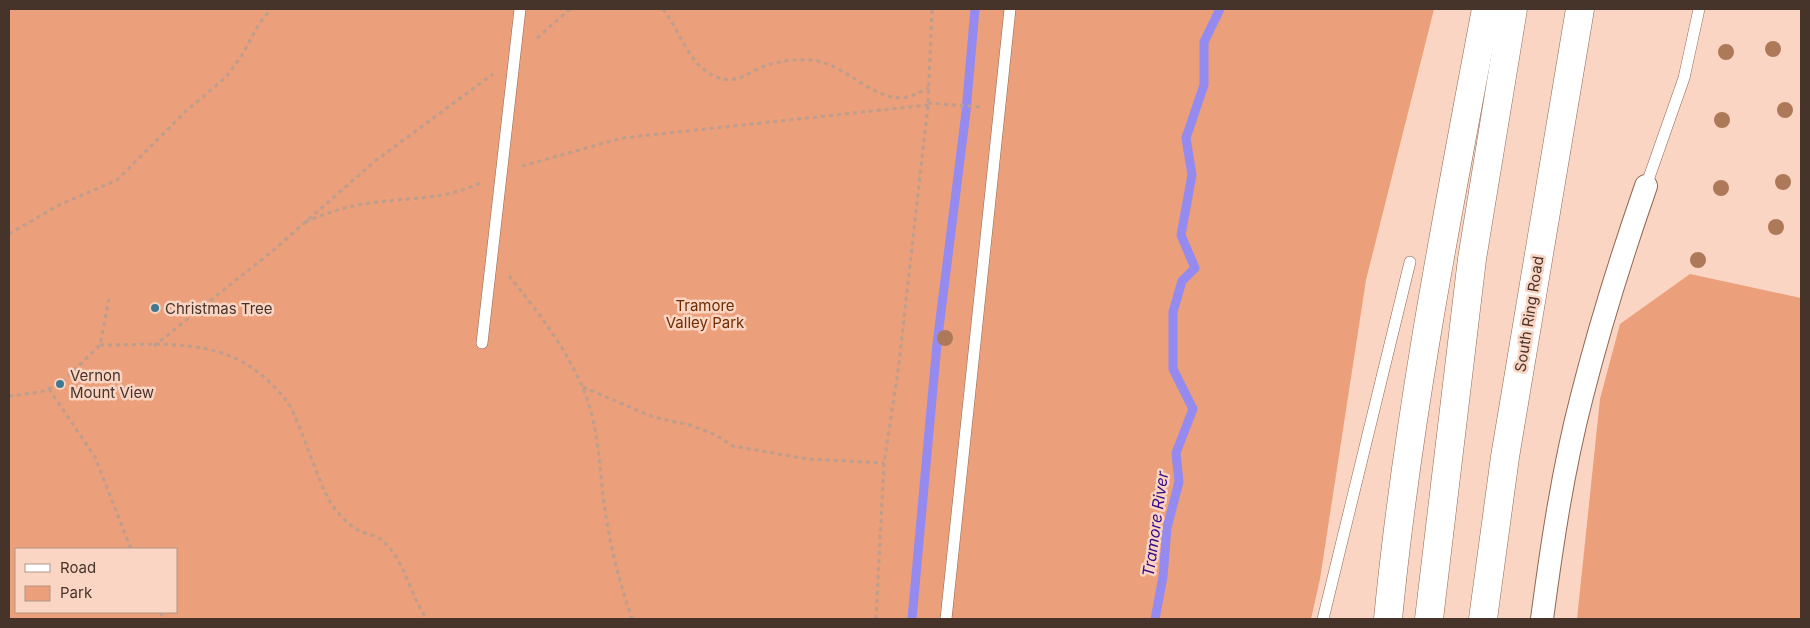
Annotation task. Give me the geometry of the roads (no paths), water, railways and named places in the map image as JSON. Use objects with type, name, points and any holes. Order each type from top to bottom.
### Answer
[{"type":"highway","points":[[1388,619],[1397,532],[1447,218],[1486,9]]},
{"type":"highway","points":[[1429,619],[1472,259],[1513,9]]},
{"type":"highway","name":"South Ring Road","points":[[1484,619],[1505,457],[1580,9]]},
{"type":"highway","points":[[1500,619],[1505,457]]},
{"type":"street","points":[[1542,619],[1564,476],[1582,397],[1616,272],[1646,186]]},
{"type":"lane","points":[[482,343],[520,9]]},
{"type":"lane","points":[[946,619],[1010,9]]},
{"type":"lane","points":[[1646,186],[1684,78],[1699,9]]},
{"type":"lane","points":[[1323,619],[1410,262]]},
{"type":"waterway","points":[[912,619],[937,344],[966,112],[975,9]]},
{"type":"waterway","name":"Tramore River","points":[[1155,619],[1163,577],[1167,528],[1179,482],[1176,453],[1193,409],[1173,369],[1173,312],[1182,281],[1195,268],[1181,235],[1192,175],[1186,138],[1204,85],[1204,42],[1220,9]]},
{"type":"place","name":"Christmas Tree","points":[[155,308]]},
{"type":"place","name":"Vernon Mount View","points":[[60,384]]},
{"type":"park label","name":"Tramore Valley Park","points":[[705,314]]}]
